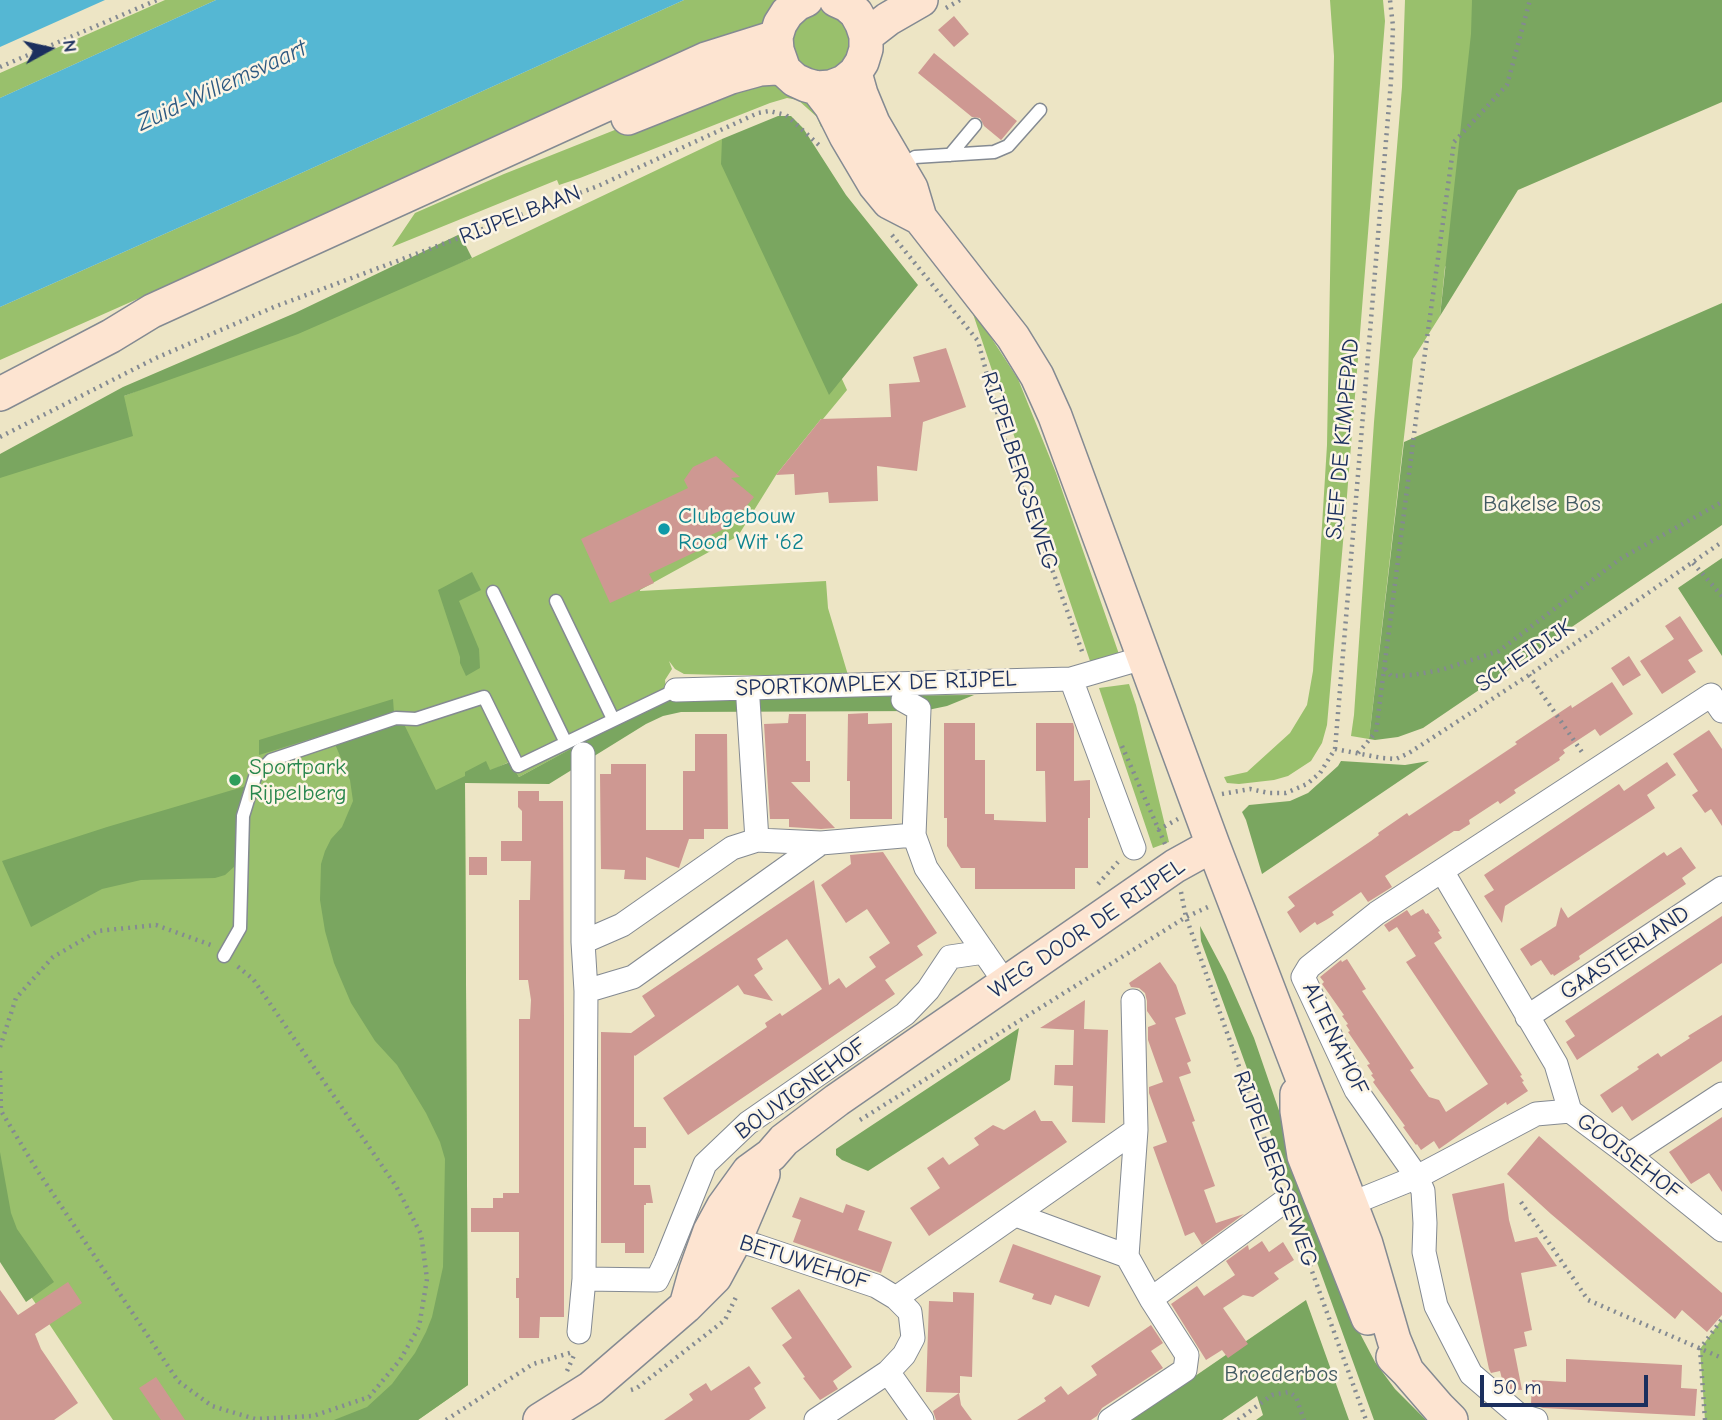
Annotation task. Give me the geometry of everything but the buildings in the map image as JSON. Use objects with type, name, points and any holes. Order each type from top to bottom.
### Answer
[{"type":"street","points":[[784,70],[777,50],[776,37],[780,24],[787,13],[806,0]]},
{"type":"street","points":[[495,155],[604,127],[732,77],[760,69],[784,70],[796,80],[817,88],[844,82],[855,73],[866,49],[862,24],[847,2]]},
{"type":"street","points":[[866,36],[888,19],[930,6]]},
{"type":"street","points":[[0,394],[111,336],[152,311],[706,59],[776,37]]},
{"type":"street","name":"RIJPELBERGSEWEG","points":[[855,73],[873,123],[911,188],[920,218],[1013,338],[1037,376],[1055,415],[1213,845]]},
{"type":"street","name":"RIJPELBERGSEWEG","points":[[817,88],[831,106],[875,185],[889,202],[920,218]]},
{"type":"street","points":[[0,370],[107,324],[152,311]]},
{"type":"street","name":"SPORTKOMPLEX DE RIJPEL","points":[[676,690],[1081,676],[1143,658]]},
{"type":"street","points":[[1081,676],[1134,848]]},
{"type":"street","points":[[748,700],[757,840]]},
{"type":"street","points":[[902,700],[919,709],[914,835],[926,868],[1006,984]]},
{"type":"street","name":"ALTENAHOF","points":[[1418,1177],[1356,1090],[1303,977],[1309,967],[1377,913],[1595,771],[1717,703]]},
{"type":"street","points":[[574,749],[586,991],[584,1279],[577,1341]]},
{"type":"street","points":[[583,942],[622,925],[732,848],[757,840],[821,843],[914,835]]},
{"type":"street","points":[[586,991],[633,977],[821,843]]},
{"type":"street","name":"WEG DOOR DE RIJPEL","points":[[540,1420],[591,1388],[686,1306],[696,1270],[723,1236],[723,1207],[749,1171],[771,1155],[784,1140],[837,1100],[1175,866],[1213,845],[1298,1068],[1338,1209],[1366,1244],[1394,1340],[1407,1371],[1451,1420]]},
{"type":"street","points":[[1442,871],[1556,1064],[1570,1111]]},
{"type":"street","name":"GAASTERLAND","points":[[1527,1017],[1722,888]]},
{"type":"street","name":"BOUVIGNEHOF","points":[[584,1279],[657,1280],[705,1164],[748,1123],[905,1014],[928,990],[950,957],[984,952]]},
{"type":"street","points":[[1110,1420],[1185,1370],[1187,1356],[1127,1256],[1136,1130],[1133,1001]]},
{"type":"street","points":[[1629,1155],[1722,1094]]},
{"type":"street","name":"GOOISEHOF","points":[[1338,1209],[1418,1177],[1536,1114],[1570,1111],[1722,1230]]},
{"type":"street","name":"BETUWEHOF","points":[[896,1298],[1136,1130]]},
{"type":"street","points":[[1418,1177],[1423,1191],[1424,1252],[1436,1306],[1471,1374],[1518,1415],[1536,1420]]},
{"type":"street","points":[[1151,1299],[1286,1200]]},
{"type":"street","points":[[1016,1215],[1127,1256]]},
{"type":"street","name":"BETUWEHOF","points":[[723,1236],[876,1286],[896,1298],[910,1312],[913,1338],[904,1355],[888,1372],[816,1420]]},
{"type":"street","points":[[888,1372],[922,1420]]},
{"type":"lane","points":[[899,168],[915,157],[995,152],[1008,146],[1040,110]]},
{"type":"lane","points":[[950,155],[975,125]]},
{"type":"lane","points":[[493,592],[574,749]]},
{"type":"lane","points":[[556,601],[613,719]]},
{"type":"lane","name":"SPORTKOMPLEX DE RIJPEL","points":[[224,956],[240,928],[243,816],[255,777],[271,760],[396,718],[416,719],[484,697],[518,766],[574,749],[613,719],[676,690]]},
{"type":"path","points":[[0,67],[157,0]]},
{"type":"path","points":[[930,6],[960,0]]},
{"type":"path","name":"SJEF DE KIMPEPAD","points":[[1335,749],[1391,81],[1393,26],[1390,0]]},
{"type":"path","points":[[1358,753],[1376,732],[1454,142],[1507,85],[1530,0]]},
{"type":"path","name":"RIJPELBAAN","points":[[0,437],[156,358],[262,312],[598,186],[758,113],[769,111],[786,115],[818,146],[846,136]]},
{"type":"path","name":"RIJPELBERGSEWEG","points":[[890,232],[978,341],[1004,439],[1081,676]]},
{"type":"path","points":[[1384,668],[1391,676],[1412,676],[1441,670],[1499,650],[1620,559],[1722,502]]},
{"type":"path","name":"SCHEIDIJK","points":[[1335,749],[1396,759],[1529,675],[1722,542]]},
{"type":"path","points":[[1693,563],[1722,596]]},
{"type":"path","points":[[1529,675],[1595,771]]},
{"type":"path","points":[[1122,745],[1159,830]]},
{"type":"path","points":[[1222,794],[1250,789],[1286,793],[1307,784],[1320,772],[1335,749]]},
{"type":"path","name":"RIJPELBERGSEWEG","points":[[1186,917],[1366,1420]]},
{"type":"path","name":"WEG DOOR DE RIJPEL","points":[[855,1123],[1186,917]]},
{"type":"path","points":[[0,1047],[16,998],[53,957],[98,931],[156,925],[209,944],[253,979],[396,1186],[421,1234],[427,1279],[419,1327],[400,1360],[369,1397],[313,1416],[255,1419],[212,1406],[177,1381],[1,1111],[0,1071]]},
{"type":"path","points":[[1521,1202],[1588,1300],[1722,1359]]},
{"type":"path","points":[[1704,1420],[1700,1349],[1722,1319]]},
{"type":"path","points":[[446,1420],[533,1364],[577,1341]]},
{"type":"path","points":[[1238,1420],[1272,1395],[1289,1392],[1296,1397],[1304,1420]]},
{"type":"green space","points":[[165,0],[216,0],[0,98],[0,73]]},
{"type":"green space","points":[[684,0],[787,0],[772,22],[0,360],[0,307]]},
{"type":"green space","points":[[1330,0],[1383,0],[1385,21],[1327,725],[1322,743],[1311,761],[1288,776],[1274,780],[1227,783],[1224,777],[1247,772],[1290,733],[1307,705],[1313,671],[1327,445],[1334,56]]},
{"type":"green space","points":[[1405,0],[1722,0],[1529,174],[1445,267],[1440,316],[1413,359],[1369,739],[1351,736],[1402,87]]},
{"type":"green space","points":[[1472,0],[1722,0],[1722,102],[1518,190],[1440,316],[1471,34]]},
{"type":"green space","points":[[816,10],[825,10],[842,17],[854,41],[843,65],[826,73],[810,71],[796,60],[791,34],[794,25]]},
{"type":"green space","points":[[779,74],[835,128],[821,127],[817,117],[798,100],[787,98],[580,178],[559,185],[557,180],[392,247],[415,213],[504,174],[660,112]]},
{"type":"green space","points":[[778,116],[791,116],[803,128],[846,195],[918,285],[829,395],[721,164],[722,139]]},
{"type":"green space","name":"Sportpark Rijpelberg","points":[[722,139],[737,151],[847,390],[776,475],[738,536],[640,591],[826,581],[828,608],[848,675],[684,674],[675,669],[669,661],[672,669],[665,680],[667,697],[519,777],[509,762],[465,783],[468,1385],[418,1420],[113,1420],[0,1250],[0,458],[124,396],[472,258]]},
{"type":"green space","points":[[460,234],[472,258],[298,334],[124,396],[133,436],[0,478],[0,454],[123,387],[295,313]]},
{"type":"green space","name":"Bakelse Bos","points":[[1722,303],[1722,525],[1423,728],[1398,737],[1369,739],[1404,442]]},
{"type":"green space","points":[[970,305],[1018,379],[1056,473],[1120,657],[1092,667]]},
{"type":"green space","points":[[1722,558],[1722,656],[1678,588]]},
{"type":"green space","points":[[472,572],[481,590],[459,601],[479,649],[480,668],[466,676],[438,590]]},
{"type":"green space","points":[[1129,684],[1169,842],[1153,848],[1099,688]]},
{"type":"green space","points":[[974,695],[947,706],[923,711],[681,712],[646,724],[549,784],[465,783],[468,1385],[418,1420],[334,1420],[367,1407],[392,1384],[415,1353],[426,1332],[443,1267],[445,1159],[426,1113],[397,1065],[375,1041],[351,1003],[334,963],[325,931],[320,900],[321,864],[331,839],[342,827],[353,801],[350,780],[335,744],[402,720],[436,790],[465,776],[465,772],[486,761],[490,770],[510,762],[519,777],[655,703],[676,697]]},
{"type":"green space","points":[[393,699],[394,713],[259,755],[259,740]]},
{"type":"green space","points":[[1341,761],[1405,765],[1429,761],[1262,874],[1242,812],[1249,805],[1290,801],[1308,793]]},
{"type":"green space","points":[[246,786],[237,810],[235,866],[225,875],[215,878],[141,880],[102,889],[31,927],[2,861]]},
{"type":"green space","points":[[1200,926],[1226,975],[1254,1038],[1354,1322],[1375,1362],[1395,1389],[1426,1420],[1374,1420],[1201,941]]},
{"type":"green space","points":[[1019,1028],[1010,1080],[868,1171],[836,1155],[836,1149]]},
{"type":"green space","points":[[0,1152],[11,1213],[17,1229],[54,1282],[26,1302],[0,1262]]},
{"type":"green space","name":"Broederbos","points":[[1306,1300],[1349,1420],[1256,1420],[1263,1415],[1257,1396],[1222,1420],[1131,1420]]},
{"type":"green space","points":[[1722,1319],[1722,1420],[1705,1420],[1700,1349]]},
{"type":"water","points":[[0,0],[105,0],[0,47]]},
{"type":"water","name":"Zuid-Willemsvaart","points":[[216,0],[684,0],[0,307],[0,98]]},
{"type":"place","name":"Clubgebouw Rood Wit '62","points":[[664,529]]},
{"type":"place","name":"Sportpark Rijpelberg","points":[[235,780]]}]
